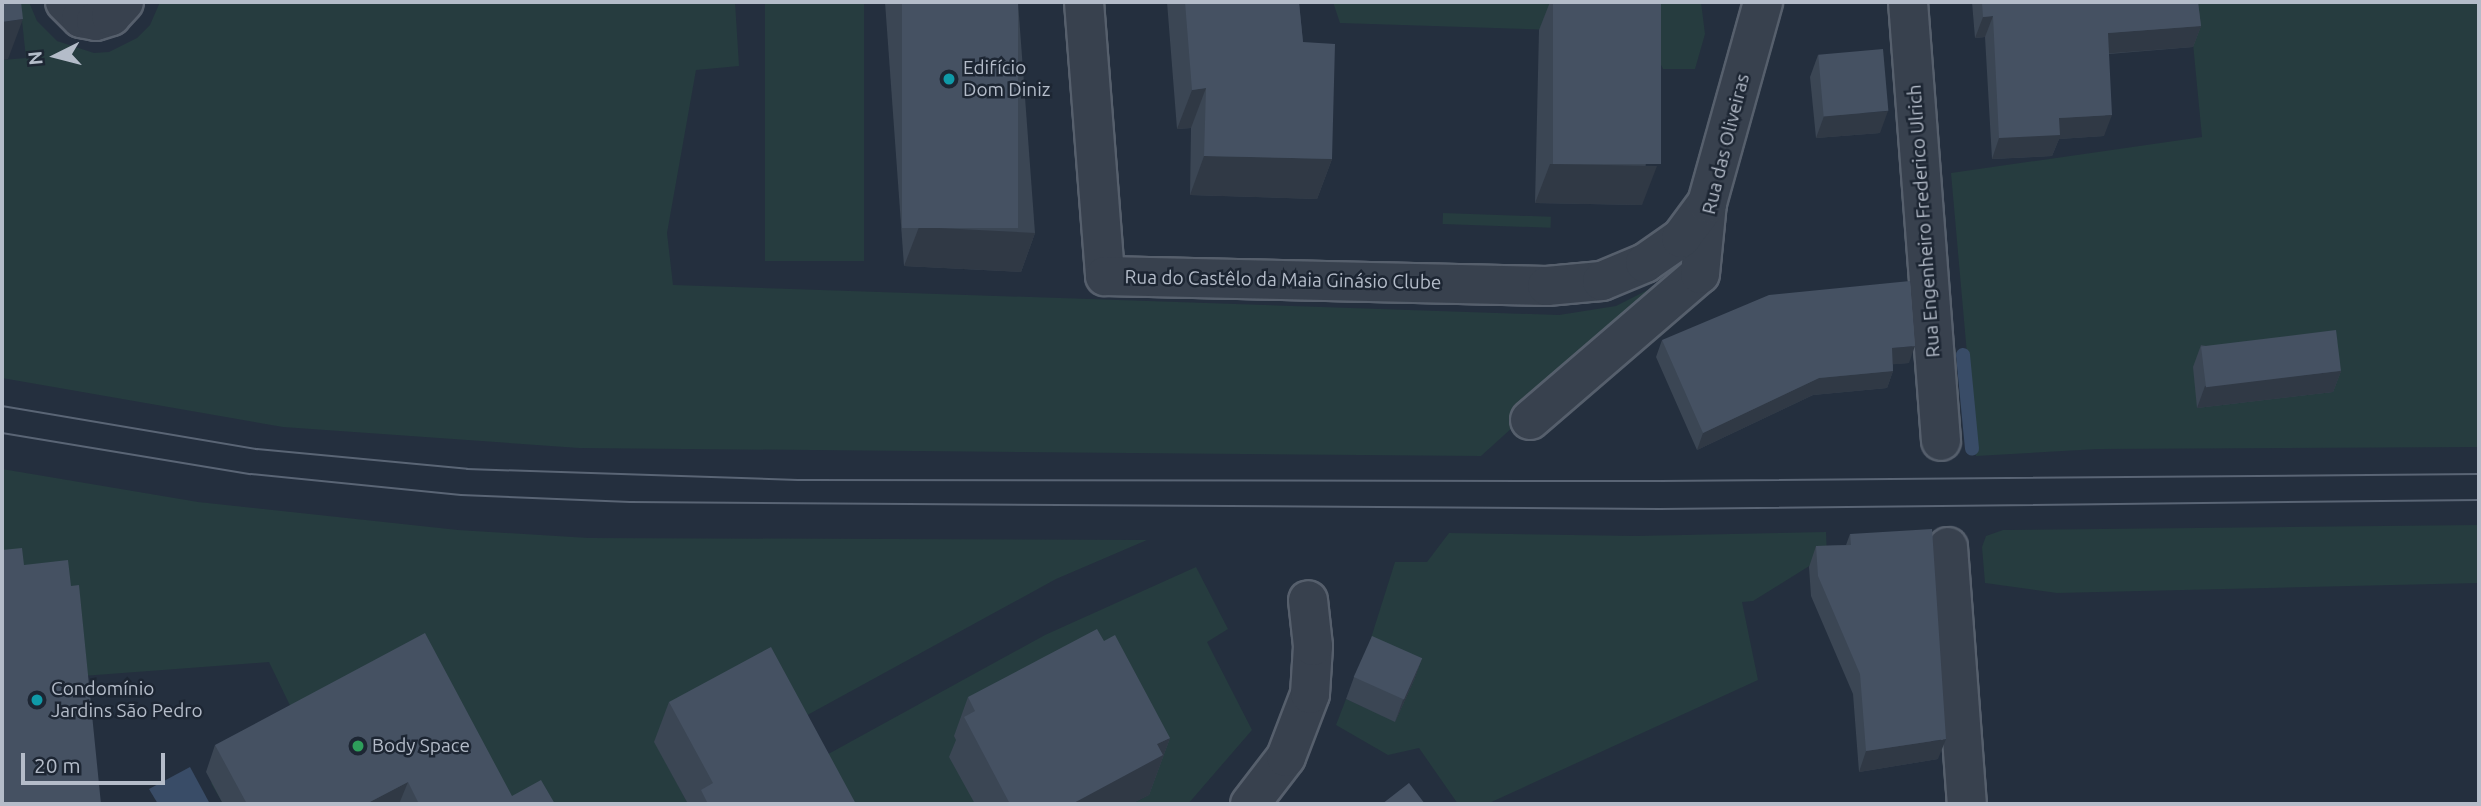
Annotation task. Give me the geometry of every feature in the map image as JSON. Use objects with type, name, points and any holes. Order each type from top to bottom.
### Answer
[{"type":"street","points":[[65,2],[81,18],[96,21],[111,16],[124,2]]},
{"type":"street","name":"Rua do Castêlo da Maia Ginásio Clube","points":[[1084,2],[1105,276],[1567,285],[1602,281],[1645,263],[1681,238],[1707,203]]},
{"type":"street","name":"Rua das Oliveiras","points":[[1530,420],[1700,274],[1707,203],[1763,2]]},
{"type":"street","name":"Rua Engenheiro Frederico Ulrich","points":[[1908,2],[1941,441]]},
{"type":"street","points":[[1948,547],[1967,804]]},
{"type":"street","points":[[1250,804],[1286,757],[1310,694],[1313,646],[1308,600]]},
{"type":"green space","points":[[20,2],[29,2],[37,21],[57,41],[94,53],[109,52],[137,38],[150,25],[160,2],[735,2],[739,66],[696,70],[667,233],[673,285],[1559,315],[1616,306],[1687,270],[1481,456],[579,448],[283,427],[2,378],[2,60],[26,58]]},
{"type":"green space","points":[[765,2],[864,2],[864,261],[765,261]]},
{"type":"green space","points":[[1333,2],[1701,2],[1705,34],[1695,69],[1663,69],[1646,33],[1340,23]]},
{"type":"green space","points":[[2189,2],[2479,2],[2479,447],[2098,449],[1976,456],[1951,173],[2202,137]]},
{"type":"green space","points":[[1443,213],[1551,217],[1551,228],[1443,224]]},
{"type":"green space","points":[[2,469],[198,502],[458,530],[589,538],[1147,540],[1056,579],[780,730],[655,742],[688,804],[223,804],[211,783],[420,671],[298,722],[269,662],[69,677],[2,588]]},
{"type":"green space","points":[[2479,525],[2479,583],[2057,593],[1985,583],[1982,547],[1986,536],[2003,530]]},
{"type":"green space","points":[[1826,532],[1827,555],[1753,601],[1742,602],[1758,680],[1487,804],[1458,804],[1419,748],[1388,755],[1336,725],[1346,699],[1395,721],[1365,657],[1395,562],[1427,562],[1449,533],[1635,536]]},
{"type":"green space","points":[[1196,567],[1228,629],[1207,642],[1252,730],[1188,804],[1132,804],[1149,795],[961,750],[975,804],[820,804],[801,769],[1045,635]]},
{"type":"water","points":[[190,767],[210,804],[158,804],[149,789]]},
{"type":"building","points":[[2,2],[21,2],[23,19],[2,22]]},
{"type":"building","name":"Edifício Dom Diniz","points":[[902,2],[1018,2],[1018,228],[902,228]]},
{"type":"building","points":[[1185,2],[1299,2],[1303,42],[1335,44],[1332,159],[1204,156],[1206,88],[1192,90]]},
{"type":"building","points":[[1553,2],[1661,2],[1661,164],[1553,164]]},
{"type":"building","points":[[1982,2],[2198,2],[2201,26],[2108,33],[2112,115],[2059,118],[2060,135],[1999,138],[1993,16],[1983,17]]},
{"type":"building","points":[[1883,49],[1888,111],[1824,116],[1818,55]]},
{"type":"building","points":[[1910,281],[1915,346],[1892,348],[1893,371],[1819,378],[1703,433],[1662,340],[1769,295]]},
{"type":"building","points":[[2336,330],[2341,371],[2206,387],[2201,347]]},
{"type":"building","points":[[1932,529],[1946,739],[1866,751],[1860,674],[1818,576],[1816,546],[1851,545],[1850,534]]},
{"type":"building","name":"Condomínio Jardins São Pedro","points":[[22,548],[24,565],[68,560],[71,586],[79,585],[101,804],[2,804],[2,550]]},
{"type":"building","points":[[1097,629],[1104,641],[1115,635],[1170,738],[1157,744],[1163,755],[1072,804],[1010,804],[964,717],[975,711],[968,697]]},
{"type":"building","name":"Body Space","points":[[425,633],[512,796],[541,780],[555,804],[419,804],[408,782],[366,804],[247,804],[215,745]]},
{"type":"building","points":[[1372,636],[1422,658],[1404,699],[1354,677]]},
{"type":"building","points":[[771,647],[856,804],[708,804],[701,790],[713,783],[669,702]]},
{"type":"building","points":[[1409,783],[1425,804],[1382,804]]},
{"type":"waterway","points":[[1963,355],[1972,449]]},
{"type":"tram line","points":[[2,406],[257,449],[467,469],[798,480],[1661,481],[2479,474]]},
{"type":"tram line","points":[[2,433],[251,474],[461,495],[630,502],[1660,509],[2479,500]]},
{"type":"place","name":"Edifício Dom Diniz","points":[[949,79]]},
{"type":"place","name":"Condomínio Jardins São Pedro","points":[[37,700]]},
{"type":"place","name":"Body Space","points":[[358,746]]}]
